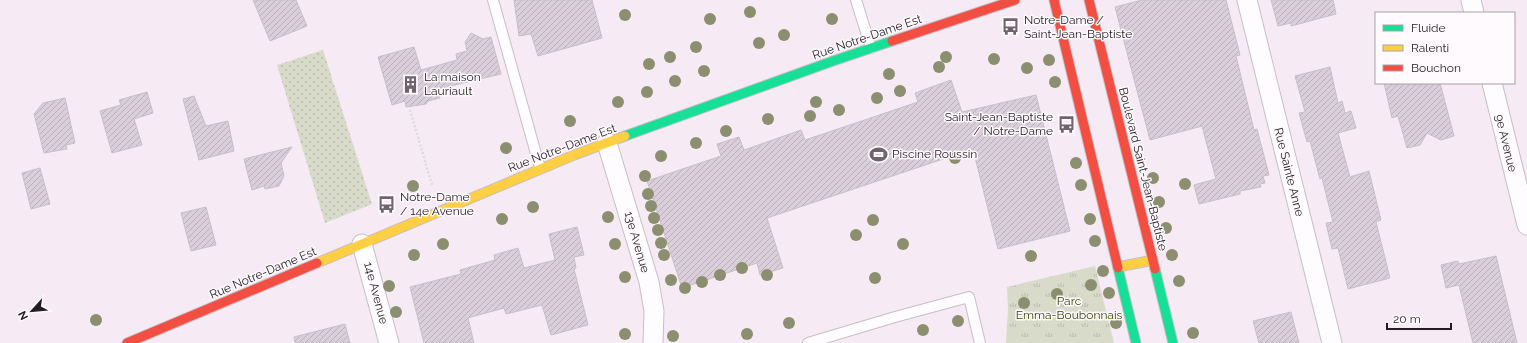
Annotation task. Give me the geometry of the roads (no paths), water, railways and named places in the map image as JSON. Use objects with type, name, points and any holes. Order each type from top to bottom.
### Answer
[{"type":"main road","name":"Rue Notre-Dame Est","points":[[127,343],[540,168],[722,100],[1015,0]]},
{"type":"main road","points":[[1054,0],[1136,343]]},
{"type":"main road","name":"Boulevard Saint-Jean-Baptiste","points":[[1089,0],[1173,343]]},
{"type":"main road","points":[[1118,267],[1153,260]]},
{"type":"street","name":"Rue Sainte Anne","points":[[1247,0],[1332,343]]},
{"type":"street","points":[[1471,0],[1474,12]]},
{"type":"street","name":"9e Avenue","points":[[1492,84],[1527,225]]},
{"type":"street","name":"13e Avenue","points":[[607,143],[649,282],[654,311],[653,343]]},
{"type":"street","name":"14e Avenue","points":[[362,244],[389,343]]},
{"type":"lane","points":[[493,0],[540,168]]},
{"type":"lane","points":[[856,0],[871,48]]},
{"type":"lane","points":[[808,343],[969,297],[980,343]]},
{"type":"place","name":"Notre-Dame / Saint-Jean-Baptiste","points":[[1011,27]]},
{"type":"place","name":"La maison Lauriault","points":[[411,84]]},
{"type":"place","name":"Saint-Jean-Baptiste / Notre-Dame","points":[[1066,124]]},
{"type":"place","name":"Piscine Roussin","points":[[879,154]]},
{"type":"place","name":"Notre-Dame / 14e Avenue","points":[[387,204]]},
{"type":"park label","name":"Parc Emma-Boubonnais","points":[[1069,308]]}]
